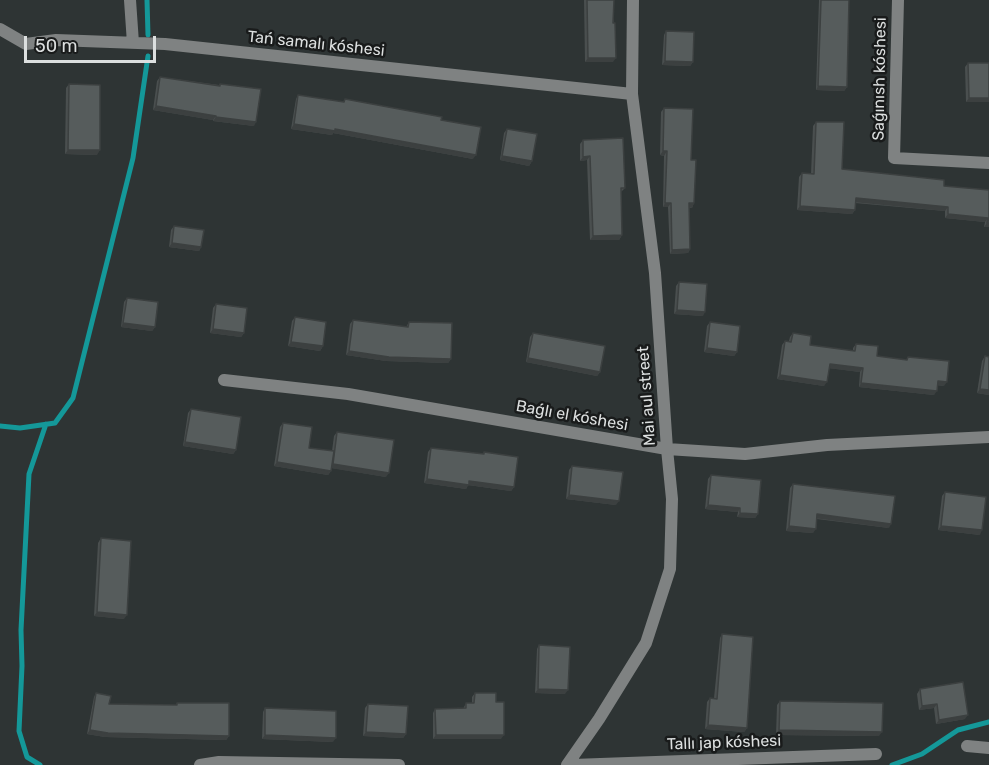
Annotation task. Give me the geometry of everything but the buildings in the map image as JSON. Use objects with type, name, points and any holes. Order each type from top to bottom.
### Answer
[{"type":"street","points":[[130,0],[134,43]]},
{"type":"street","name":"Mai aul street","points":[[567,765],[599,719],[646,643],[670,569],[672,500],[655,273],[632,94],[633,0]]},
{"type":"street","name":"Saǵınısh kóshesi","points":[[898,0],[894,158],[989,163]]},
{"type":"street","name":"Tań samalı kóshesi","points":[[0,29],[26,44],[56,40],[165,44],[632,94]]},
{"type":"street","name":"Baǵlı el kóshesi","points":[[224,380],[348,394],[667,449],[745,454],[827,445],[989,437]]},
{"type":"street","points":[[967,746],[989,748]]},
{"type":"street","name":"Tallı jap kóshesi","points":[[573,765],[876,754]]},
{"type":"street","points":[[200,765],[219,762],[399,765]]},
{"type":"waterway","points":[[147,0],[148,35]]},
{"type":"waterway","points":[[0,426],[20,428],[55,423],[73,398],[133,158],[148,56]]},
{"type":"waterway","points":[[40,765],[27,757],[19,731],[21,630],[29,474],[46,424]]},
{"type":"waterway","points":[[892,765],[922,754],[958,730],[989,722]]}]
